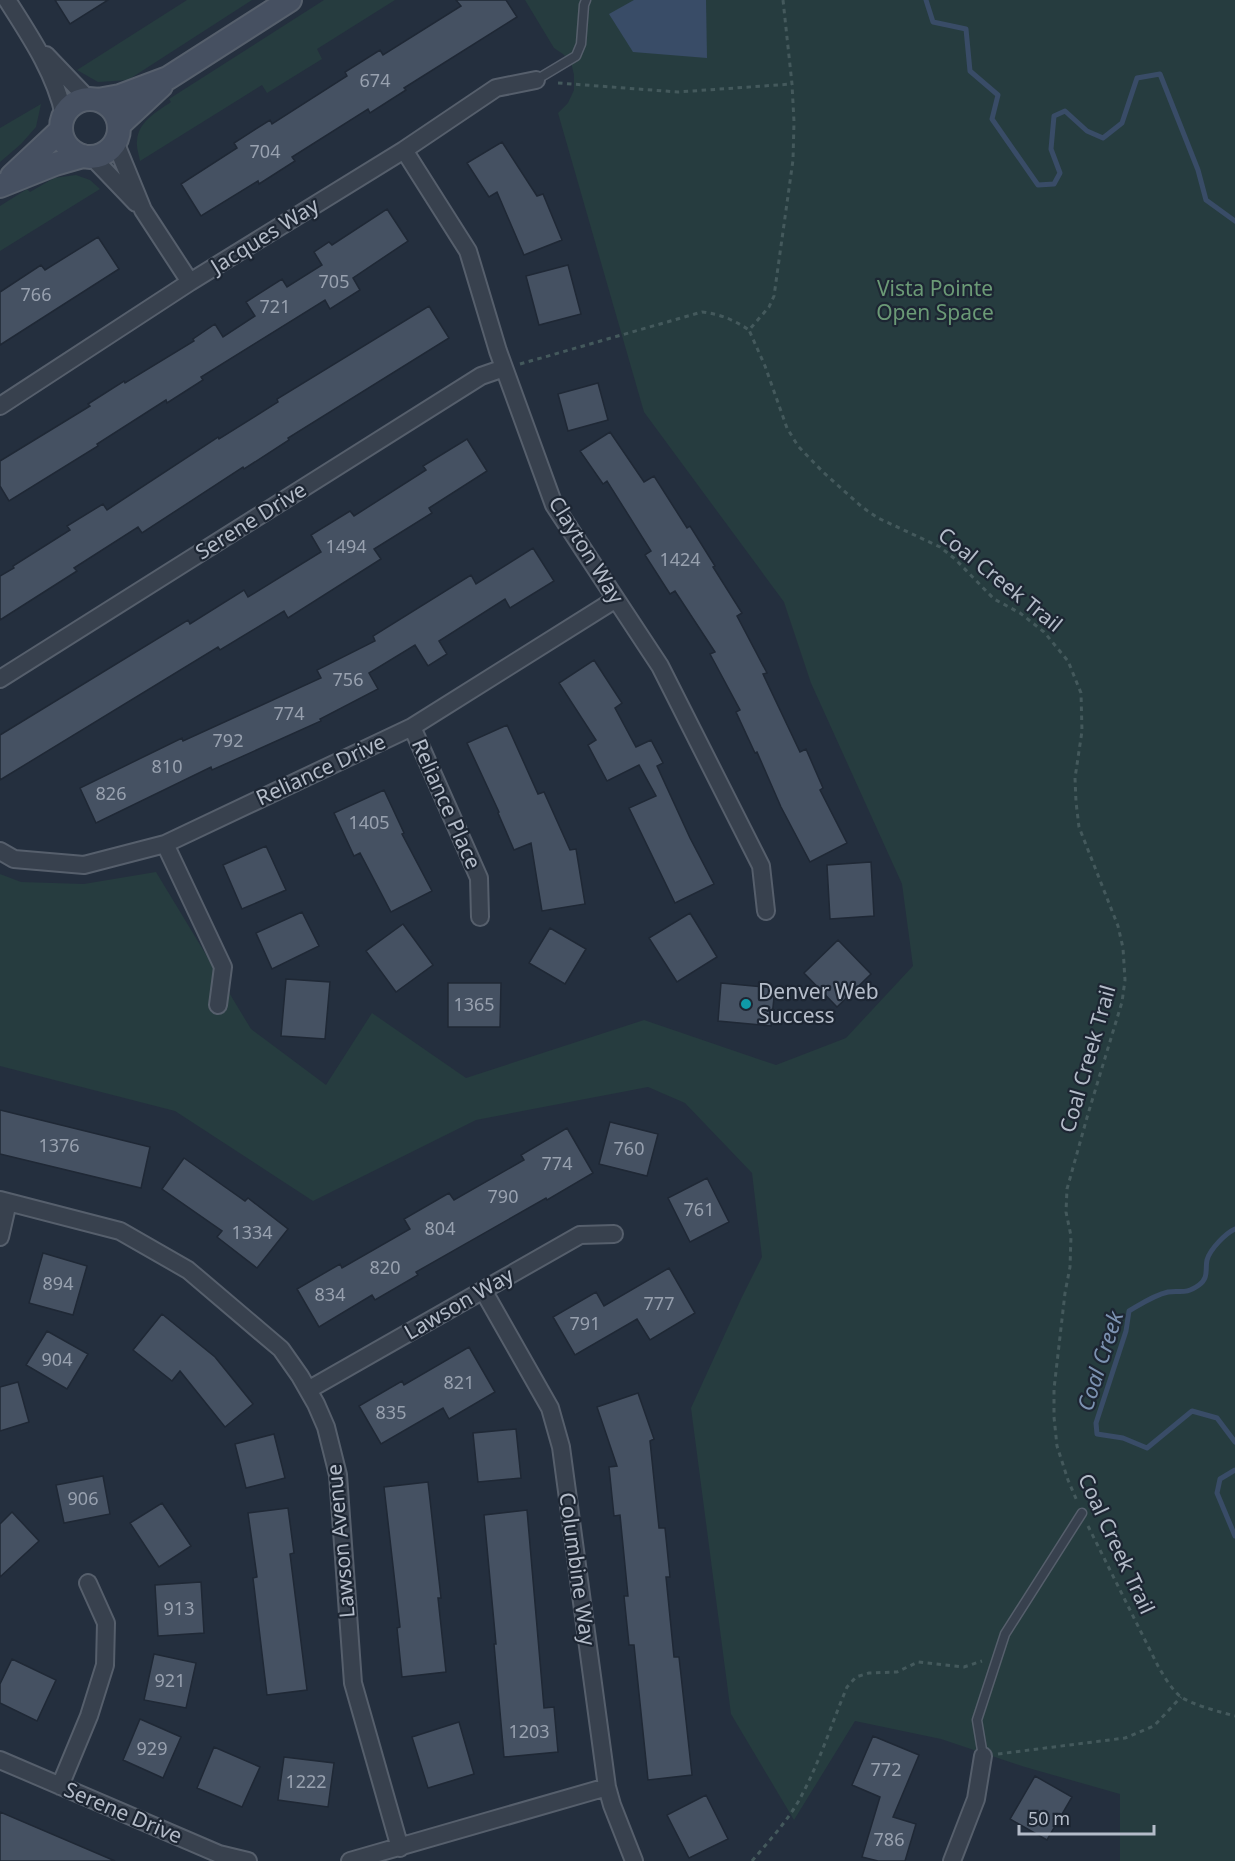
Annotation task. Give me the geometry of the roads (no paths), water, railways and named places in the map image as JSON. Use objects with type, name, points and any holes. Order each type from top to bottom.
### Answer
[{"type":"street","points":[[7,0],[35,44],[61,98],[63,138],[68,147],[74,153],[87,157],[143,210],[189,282]]},
{"type":"street","points":[[1,186],[63,122],[70,107],[79,101],[120,96],[168,78],[290,0]]},
{"type":"street","points":[[35,44],[93,99],[113,109],[118,134],[143,210]]},
{"type":"street","points":[[1,186],[55,164],[108,151],[118,134],[168,78]]},
{"type":"street","name":"Jacques Way","points":[[0,406],[189,282],[404,150],[496,88],[536,80]]},
{"type":"street","name":"Clayton Way","points":[[404,150],[468,251],[504,368],[554,504],[660,666],[761,867],[766,911]]},
{"type":"street","name":"Serene Drive","points":[[0,678],[481,376],[504,368]]},
{"type":"street","name":"Reliance Drive","points":[[0,851],[14,859],[84,865],[165,844],[412,728],[616,599]]},
{"type":"street","name":"Reliance Place","points":[[412,728],[480,878],[480,917]]},
{"type":"street","points":[[165,844],[223,967],[218,1005]]},
{"type":"street","points":[[0,1237],[4,1201]]},
{"type":"street","name":"Lawson Avenue","points":[[4,1201],[120,1231],[188,1270],[281,1349],[308,1390],[326,1427],[338,1475],[353,1683],[400,1848]]},
{"type":"street","name":"Lawson Way","points":[[308,1390],[580,1235],[614,1234]]},
{"type":"street","name":"Columbine Way","points":[[483,1290],[550,1408],[561,1447],[607,1787],[634,1861]]},
{"type":"street","points":[[60,1786],[89,1716],[105,1665],[106,1623],[88,1583]]},
{"type":"street","points":[[952,1861],[976,1798],[983,1756]]},
{"type":"street","name":"Serene Drive","points":[[0,1760],[219,1854],[248,1861]]},
{"type":"street","points":[[350,1861],[607,1787]]},
{"type":"lane","points":[[536,80],[576,56],[581,44],[586,0]]},
{"type":"lane","points":[[983,1756],[977,1719],[1005,1634],[1082,1513]]},
{"type":"water","points":[[634,0],[706,0],[707,58],[633,52],[609,14]]},
{"type":"waterway","points":[[926,0],[933,22],[966,29],[970,71],[998,95],[992,119],[1038,185],[1054,184],[1060,173],[1051,149],[1054,116],[1065,111],[1087,131],[1103,138],[1122,123],[1137,78],[1160,74],[1198,170],[1206,200],[1235,221]]},
{"type":"waterway","name":"Coal Creek","points":[[1235,1229],[1211,1251],[1205,1276],[1199,1285],[1186,1291],[1158,1295],[1129,1311],[1126,1331],[1096,1423],[1097,1434],[1123,1438],[1147,1448],[1192,1411],[1217,1418],[1235,1442]]},
{"type":"waterway","name":"Coal Creek","points":[[1235,1470],[1220,1479],[1217,1493],[1235,1536]]},
{"type":"place","name":"Denver Web Success","points":[[746,1004]]},
{"type":"park label","name":"Vista Pointe Open Space","points":[[935,301]]}]
